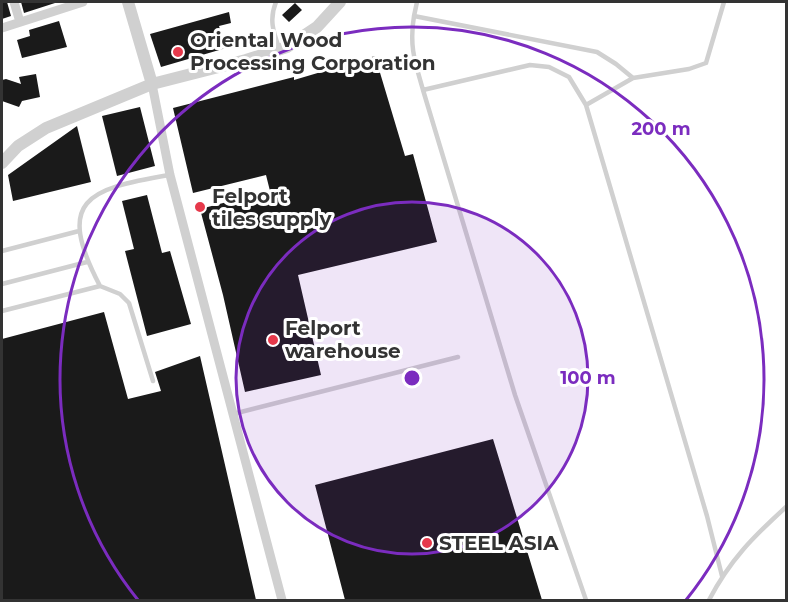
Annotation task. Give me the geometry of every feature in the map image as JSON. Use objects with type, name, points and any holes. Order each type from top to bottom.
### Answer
[{"type":"street","points":[[14,2],[20,22]]},
{"type":"street","points":[[2,28],[70,3],[83,2]]},
{"type":"street","points":[[128,2],[152,84],[170,175],[282,600]]},
{"type":"street","points":[[2,163],[18,146],[46,128],[152,84],[279,51],[317,27],[340,2]]},
{"type":"lane","points":[[276,2],[272,12],[272,25],[279,51]]},
{"type":"lane","points":[[417,2],[411,36],[412,55],[515,395],[586,600]]},
{"type":"lane","points":[[586,105],[633,78],[689,69],[706,63],[724,2]]},
{"type":"lane","points":[[414,16],[597,52],[633,78]]},
{"type":"lane","points":[[423,90],[530,65],[549,68],[569,77],[586,105],[707,516],[722,576]]},
{"type":"lane","points":[[100,286],[87,262],[79,231],[78,222],[87,201],[104,189],[170,175]]},
{"type":"lane","points":[[2,251],[79,231]]},
{"type":"lane","points":[[2,284],[87,262]]},
{"type":"lane","points":[[2,311],[100,286],[120,294],[129,303],[153,381]]},
{"type":"lane","points":[[233,414],[458,357]]},
{"type":"lane","points":[[709,600],[722,576],[750,540],[786,507]]},
{"type":"building","points":[[2,2],[7,2],[11,16],[2,19]]},
{"type":"building","points":[[21,2],[55,2],[55,3],[24,13]]},
{"type":"building","points":[[295,3],[302,10],[289,22],[282,15]]},
{"type":"building","points":[[229,12],[231,23],[219,26],[226,48],[161,67],[150,34]]},
{"type":"building","points":[[59,21],[67,47],[22,58],[17,40],[30,36],[29,30]]},
{"type":"building","points":[[375,56],[405,156],[413,154],[437,242],[298,275],[321,375],[245,392],[200,209],[270,191],[266,175],[193,193],[173,108],[294,77],[294,80]]},
{"type":"building","points":[[36,74],[40,97],[22,101],[19,107],[2,101],[2,80],[6,79],[21,84],[19,77]]},
{"type":"building","points":[[140,107],[155,166],[117,176],[102,116]]},
{"type":"building","points":[[77,126],[91,182],[13,201],[8,175]]},
{"type":"building","points":[[147,195],[162,253],[170,251],[191,324],[147,336],[125,251],[134,249],[122,201]]},
{"type":"building","points":[[104,312],[128,399],[161,391],[155,372],[200,356],[256,600],[2,600],[2,339]]},
{"type":"building","name":"STEEL ASIA","points":[[493,439],[542,600],[345,600],[315,485]]},
{"type":"place","name":"Oriental Wood Processing Corporation","points":[[178,52]]},
{"type":"place","name":"Felport tiles supply","points":[[200,207]]},
{"type":"place","name":"Felport warehouse","points":[[273,340]]},
{"type":"place","name":"STEEL ASIA","points":[[427,543]]}]
